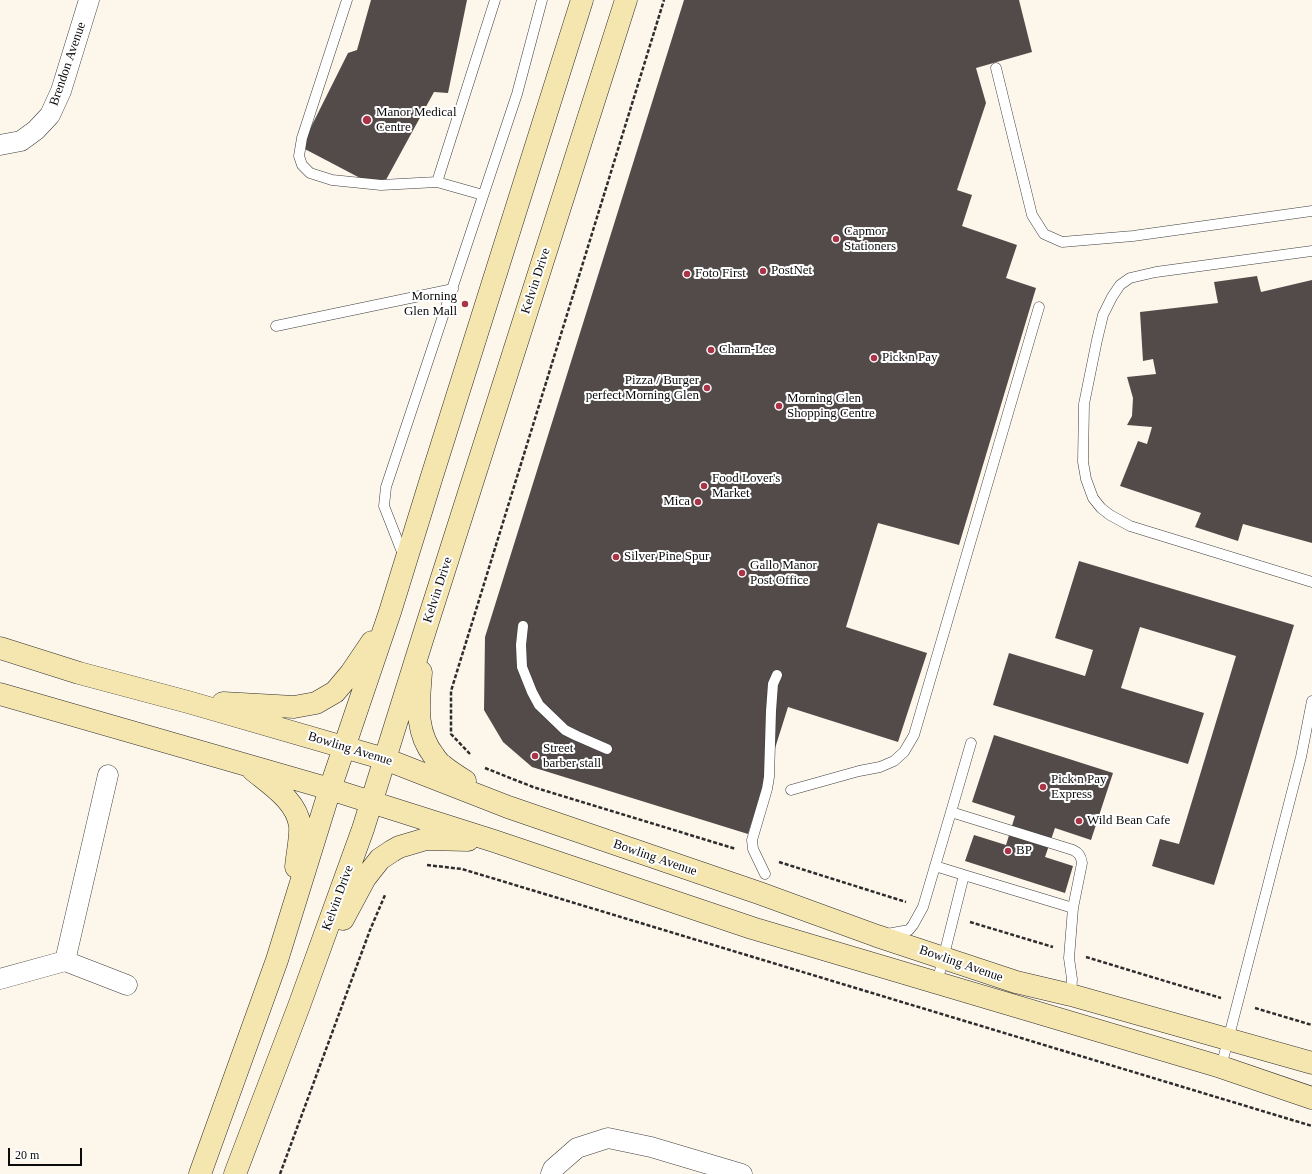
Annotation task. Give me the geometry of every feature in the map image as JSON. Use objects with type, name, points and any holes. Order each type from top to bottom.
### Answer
[{"type":"main road","points":[[200,1174],[277,960],[330,789],[390,612],[582,0]]},
{"type":"main road","name":"Kelvin Drive","points":[[235,1174],[361,837],[423,637],[626,0]]},
{"type":"main road","points":[[188,702],[294,707],[316,703],[335,692],[351,673],[390,612]]},
{"type":"main road","points":[[423,637],[419,703],[420,730],[428,749],[441,765],[508,807]]},
{"type":"main road","name":"Bowling Avenue","points":[[0,648],[79,673],[188,702],[385,759],[508,807],[758,893],[877,936],[1016,982],[1071,995],[1312,1063]]},
{"type":"main road","name":"Bowling Avenue","points":[[0,694],[330,789],[494,841],[752,928],[1221,1067],[1312,1098]]},
{"type":"main road","points":[[245,764],[272,785],[291,804],[297,815],[300,827],[296,867],[277,960]]},
{"type":"main road","points":[[299,1006],[365,878],[380,859],[399,847],[426,839],[494,841]]},
{"type":"street","name":"Brendon Avenue","points":[[0,145],[21,141],[36,130],[50,115],[61,91],[89,0]]},
{"type":"street","points":[[65,960],[108,775]]},
{"type":"street","points":[[0,979],[65,960],[127,985]]},
{"type":"street","points":[[550,1174],[553,1169],[577,1148],[608,1138],[651,1147],[742,1174]]},
{"type":"lane","points":[[346,0],[302,138],[299,156],[302,165],[310,173],[332,180],[381,185],[437,182],[483,196]]},
{"type":"lane","points":[[437,182],[495,0]]},
{"type":"lane","points":[[406,560],[384,506],[384,495],[517,94],[542,0]]},
{"type":"lane","points":[[996,68],[1032,215],[1044,234],[1062,242],[1133,236],[1312,211]]},
{"type":"lane","points":[[1312,251],[1156,272],[1130,278],[1120,285],[1112,297],[1104,316],[1097,340],[1084,404],[1083,462],[1086,479],[1093,498],[1101,508],[1130,526],[1312,582]]},
{"type":"lane","points":[[276,326],[453,289]]},
{"type":"lane","points":[[791,790],[859,771],[880,767],[894,761],[904,752],[914,735],[1039,307]]},
{"type":"lane","points":[[523,626],[521,645],[522,667],[539,705],[565,730],[607,749]]},
{"type":"lane","points":[[765,874],[753,849],[752,840],[769,778],[771,711],[773,684],[776,675]]},
{"type":"lane","points":[[1221,1067],[1301,757],[1312,701]]},
{"type":"lane","points":[[877,936],[909,930],[923,907],[971,743]]},
{"type":"lane","points":[[951,812],[1078,852],[1081,856],[1082,863],[1074,908],[1070,952],[1071,995]]},
{"type":"lane","points":[[935,866],[1074,908]]},
{"type":"lane","points":[[937,983],[964,875]]},
{"type":"path","points":[[472,756],[451,734],[451,691],[664,0]]},
{"type":"path","points":[[482,767],[533,787],[923,907]]},
{"type":"path","points":[[424,865],[462,869],[1312,1126]]},
{"type":"path","points":[[280,1174],[370,930],[387,889]]},
{"type":"path","points":[[954,917],[1237,1003],[1312,1024]]},
{"type":"building","name":"Manor Medical Centre","points":[[371,0],[467,0],[448,93],[434,92],[381,189],[301,147],[348,53],[357,50]]},
{"type":"building","name":"Morning Glen Shopping Centre","points":[[684,0],[1019,0],[1032,52],[976,68],[986,103],[957,190],[972,195],[962,226],[1017,245],[1006,278],[1036,288],[959,545],[878,523],[846,627],[927,653],[898,742],[788,707],[748,834],[532,767],[503,742],[484,710],[485,637]]},
{"type":"building","points":[[1257,276],[1261,292],[1312,280],[1312,543],[1243,524],[1238,541],[1195,527],[1201,513],[1120,486],[1138,441],[1147,444],[1152,427],[1127,425],[1132,416],[1133,398],[1127,377],[1156,374],[1153,359],[1143,361],[1140,312],[1218,303],[1214,282]]},
{"type":"building","points":[[1079,561],[1294,625],[1214,885],[1152,866],[1160,839],[1179,844],[1236,656],[1140,627],[1121,688],[1204,713],[1188,764],[993,705],[1009,653],[1085,676],[1093,650],[1055,638]]},
{"type":"building","name":"Pick n Pay Express","points":[[994,735],[1113,773],[1091,840],[1055,828],[1045,857],[1073,866],[1065,893],[965,861],[974,835],[1006,845],[1015,816],[972,802]]},
{"type":"place","name":"Manor Medical Centre","points":[[367,120]]},
{"type":"place","name":"Capmor Stationers","points":[[836,239]]},
{"type":"place","name":"PostNet","points":[[763,271]]},
{"type":"place","name":"Foto First","points":[[687,274]]},
{"type":"place","name":"Morning Glen Mall","points":[[465,304]]},
{"type":"place","name":"Charn-Lee","points":[[711,350]]},
{"type":"place","name":"Pick n Pay","points":[[874,358]]},
{"type":"place","name":"Pizza / Burger perfect Morning Glen","points":[[707,388]]},
{"type":"place","name":"Morning Glen Shopping Centre","points":[[779,406]]},
{"type":"place","name":"Food Lover's Market","points":[[704,486]]},
{"type":"place","name":"Mica","points":[[698,502]]},
{"type":"place","name":"Silver Pine Spur","points":[[616,557]]},
{"type":"place","name":"Gallo Manor Post Office","points":[[742,573]]},
{"type":"place","name":"Street barber stall","points":[[535,756]]},
{"type":"place","name":"Pick n Pay Express","points":[[1043,787]]},
{"type":"place","name":"Wild Bean Cafe","points":[[1079,821]]},
{"type":"place","name":"BP","points":[[1008,851]]}]
